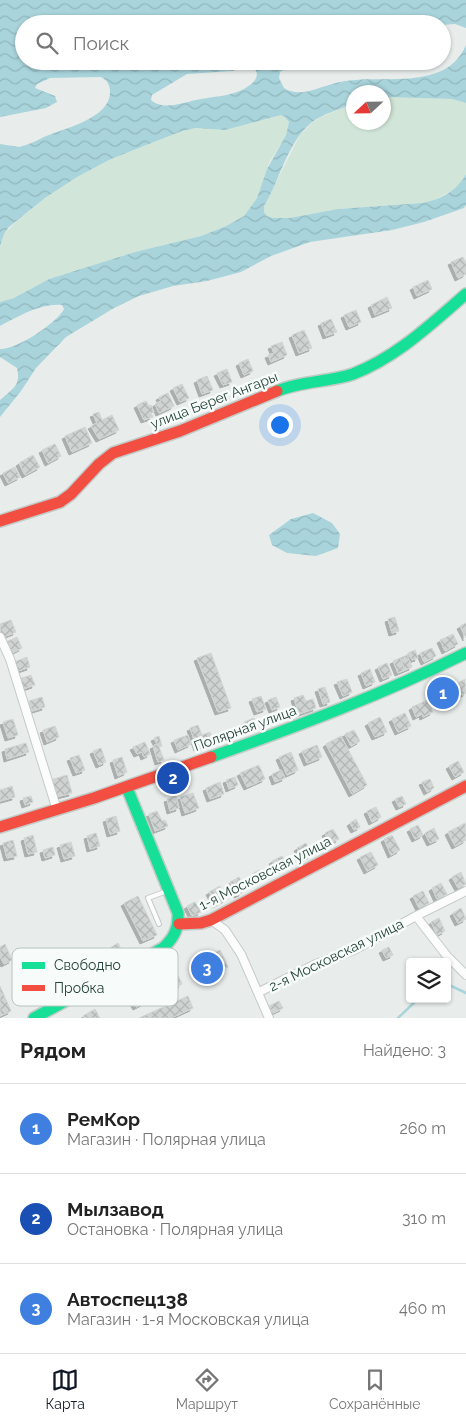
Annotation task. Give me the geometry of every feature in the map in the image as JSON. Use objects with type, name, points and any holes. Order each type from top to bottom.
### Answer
[{"type":"street","name":"улица Берег Ангары","points":[[0,520],[60,502],[71,494],[99,464],[113,453],[180,431],[282,389],[352,374],[375,363],[406,345],[466,294]]},
{"type":"street","points":[[0,637],[10,659],[57,810]]},
{"type":"street","name":"Полярная улица","points":[[0,827],[127,788],[298,725],[428,673],[466,653]]},
{"type":"street","name":"1-я Московская улица","points":[[179,924],[201,923],[211,920],[466,786]]},
{"type":"street","points":[[127,788],[178,913],[179,924],[177,933],[172,941],[163,948]]},
{"type":"street","name":"2-я Московская улица","points":[[259,992],[316,964],[354,950],[416,916],[466,892]]},
{"type":"street","points":[[416,916],[447,956],[466,975]]},
{"type":"street","points":[[211,920],[225,930],[241,954],[269,1018]]},
{"type":"street","points":[[34,1018],[56,1006]]},
{"type":"lane","points":[[158,924],[148,898],[169,890]]},
{"type":"green space","points":[[391,97],[452,99],[466,103],[466,174],[460,184],[432,201],[338,209],[289,218],[267,216],[264,212],[264,206],[300,135],[319,118],[346,106],[346,130],[391,130]]},
{"type":"green space","points":[[281,115],[289,122],[286,135],[269,163],[257,198],[244,216],[201,236],[135,252],[49,279],[14,298],[0,302],[0,246],[4,234],[45,198],[77,177],[111,159],[182,131],[196,128],[225,130]]},
{"type":"water","points":[[0,0],[466,0],[466,28],[451,24],[451,15],[15,15],[15,70],[235,70],[187,74],[152,95],[151,100],[156,103],[175,105],[244,89],[255,80],[257,74],[256,70],[283,70],[280,72],[279,78],[284,88],[296,92],[308,91],[345,81],[423,77],[442,70],[451,70],[451,64],[461,55],[466,45],[466,103],[452,99],[391,97],[391,85],[346,85],[346,106],[311,123],[296,141],[264,206],[264,212],[267,216],[273,218],[289,218],[338,209],[422,203],[448,193],[463,180],[466,174],[466,205],[464,208],[424,222],[392,230],[310,242],[271,256],[241,272],[207,281],[173,286],[139,296],[114,308],[66,337],[36,368],[21,391],[0,417],[0,400],[15,386],[18,374],[17,368],[0,357],[0,349],[16,345],[35,335],[60,315],[64,309],[62,305],[38,308],[0,326],[0,302],[14,298],[49,279],[135,252],[201,236],[244,216],[257,198],[267,169],[286,135],[289,122],[281,115],[225,130],[196,128],[182,131],[111,159],[77,177],[45,198],[9,227],[4,234],[0,246],[0,144],[19,147],[95,116],[108,101],[109,87],[101,77],[50,78],[37,84],[35,88],[55,96],[57,102],[46,108],[0,117]]},
{"type":"water","points":[[313,513],[332,523],[340,534],[338,548],[316,556],[287,553],[272,545],[269,535],[291,519]]},
{"type":"building","points":[[463,257],[466,263],[466,274],[458,278],[451,262]]},
{"type":"building","points":[[428,280],[432,289],[417,296],[413,287]]},
{"type":"building","points":[[387,297],[392,308],[375,315],[371,305]]},
{"type":"building","points":[[356,310],[361,322],[349,327],[344,315]]},
{"type":"building","points":[[331,319],[337,332],[326,336],[321,323]]},
{"type":"building","points":[[304,330],[312,348],[299,353],[292,335]]},
{"type":"building","points":[[282,342],[287,355],[271,362],[268,355],[274,353],[271,346]]},
{"type":"building","points":[[248,359],[253,371],[244,375],[239,363]]},
{"type":"building","points":[[227,369],[232,382],[223,385],[217,373]]},
{"type":"building","points":[[207,376],[213,390],[202,394],[197,380]]},
{"type":"building","points":[[182,384],[189,398],[180,402],[173,388]]},
{"type":"building","points":[[168,393],[174,406],[159,413],[155,404],[161,401],[159,397]]},
{"type":"building","points":[[146,401],[149,406],[151,405],[154,412],[151,413],[153,417],[144,420],[137,405]]},
{"type":"building","points":[[99,412],[102,420],[112,415],[119,430],[99,439],[91,426],[97,423],[93,414]]},
{"type":"building","points":[[85,427],[92,443],[72,452],[65,436]]},
{"type":"building","points":[[55,444],[61,456],[48,463],[42,450]]},
{"type":"building","points":[[33,455],[40,467],[25,475],[19,463]]},
{"type":"building","points":[[15,467],[20,477],[8,483],[3,473]]},
{"type":"building","points":[[395,617],[399,631],[392,633],[388,619]]},
{"type":"building","points":[[11,620],[16,632],[1,638],[0,624]]},
{"type":"building","points":[[466,623],[466,638],[460,626]]},
{"type":"building","points":[[453,634],[458,644],[445,651],[440,640]]},
{"type":"building","points":[[17,637],[22,648],[12,653],[6,642]]},
{"type":"building","points":[[432,648],[436,656],[424,662],[420,653]]},
{"type":"building","points":[[415,650],[418,658],[412,660],[408,653]]},
{"type":"building","points":[[211,653],[231,708],[218,712],[197,658]]},
{"type":"building","points":[[407,655],[412,667],[405,670],[400,658]]},
{"type":"building","points":[[27,657],[30,667],[18,671],[14,662]]},
{"type":"building","points":[[400,658],[405,670],[398,673],[393,661]]},
{"type":"building","points":[[387,663],[392,675],[383,679],[378,667]]},
{"type":"building","points":[[370,669],[375,682],[366,686],[361,673]]},
{"type":"building","points":[[31,675],[35,685],[23,689],[19,679]]},
{"type":"building","points":[[347,679],[352,692],[343,696],[337,682]]},
{"type":"building","points":[[465,679],[466,693],[462,695],[456,684]]},
{"type":"building","points":[[325,687],[330,702],[323,704],[318,689]]},
{"type":"building","points":[[446,689],[452,701],[441,706],[435,694]]},
{"type":"building","points":[[303,695],[306,701],[313,699],[316,708],[299,714],[294,698]]},
{"type":"building","points":[[261,696],[266,709],[257,712],[252,699]]},
{"type":"building","points":[[42,697],[45,707],[32,711],[29,701]]},
{"type":"building","points":[[276,697],[280,707],[272,710],[268,700]]},
{"type":"building","points":[[427,700],[433,712],[423,717],[422,714],[416,717],[412,707]]},
{"type":"building","points":[[405,713],[411,726],[398,732],[392,719]]},
{"type":"building","points":[[380,717],[387,732],[375,737],[368,723]]},
{"type":"building","points":[[254,718],[257,728],[247,731],[244,722]]},
{"type":"building","points":[[13,719],[18,735],[8,738],[3,722]]},
{"type":"building","points":[[198,725],[202,735],[210,732],[214,742],[197,748],[190,728]]},
{"type":"building","points":[[55,726],[59,737],[47,742],[43,730]]},
{"type":"building","points":[[354,730],[360,741],[351,746],[345,734]]},
{"type":"building","points":[[188,735],[191,744],[178,750],[174,740]]},
{"type":"building","points":[[159,736],[162,746],[159,747],[164,760],[158,762],[153,746],[157,744],[154,738]]},
{"type":"building","points":[[341,736],[367,785],[352,794],[326,744]]},
{"type":"building","points":[[145,742],[150,754],[144,757],[142,752],[137,754],[133,747]]},
{"type":"building","points":[[26,743],[29,752],[7,759],[5,749]]},
{"type":"building","points":[[317,745],[322,757],[307,763],[302,751]]},
{"type":"building","points":[[101,748],[106,762],[99,765],[93,751]]},
{"type":"building","points":[[291,752],[298,770],[287,775],[279,757]]},
{"type":"building","points":[[79,755],[85,770],[76,773],[70,758]]},
{"type":"building","points":[[122,757],[127,772],[118,776],[113,760]]},
{"type":"building","points":[[458,761],[464,772],[455,777],[449,766]]},
{"type":"building","points":[[259,765],[265,779],[247,787],[240,773]]},
{"type":"building","points":[[281,770],[285,778],[275,782],[272,774]]},
{"type":"building","points":[[67,775],[72,793],[56,797],[50,780]]},
{"type":"building","points":[[235,777],[238,785],[229,789],[226,780]]},
{"type":"building","points":[[430,779],[434,788],[427,792],[422,782]]},
{"type":"building","points":[[220,782],[224,794],[210,799],[206,788]]},
{"type":"building","points":[[12,786],[15,797],[0,801],[0,790]]},
{"type":"building","points":[[193,793],[199,808],[185,813],[180,797]]},
{"type":"building","points":[[31,796],[33,802],[25,805],[23,798]]},
{"type":"building","points":[[176,796],[179,808],[170,811],[167,799]]},
{"type":"building","points":[[402,796],[406,804],[399,807],[395,799]]},
{"type":"building","points":[[376,807],[381,817],[372,822],[367,811]]},
{"type":"building","points":[[157,811],[162,821],[165,820],[168,826],[155,831],[149,814]]},
{"type":"building","points":[[116,816],[120,831],[110,834],[106,819]]},
{"type":"building","points":[[356,819],[360,827],[354,830],[350,823]]},
{"type":"building","points":[[465,823],[466,840],[455,846],[448,832]]},
{"type":"building","points":[[418,825],[423,835],[415,839],[410,829]]},
{"type":"building","points":[[434,828],[439,839],[430,843],[425,833]]},
{"type":"building","points":[[333,829],[339,839],[330,843],[325,833]]},
{"type":"building","points":[[96,833],[100,846],[90,849],[87,836]]},
{"type":"building","points":[[33,835],[37,852],[28,854],[24,838]]},
{"type":"building","points":[[392,835],[400,850],[391,855],[384,839]]},
{"type":"building","points":[[13,840],[17,856],[7,858],[3,843]]},
{"type":"building","points":[[71,842],[75,856],[64,859],[60,845]]},
{"type":"building","points":[[306,843],[312,855],[303,860],[297,848]]},
{"type":"building","points":[[53,847],[55,855],[45,858],[43,850]]},
{"type":"building","points":[[371,852],[378,865],[367,871],[360,857]]},
{"type":"building","points":[[282,856],[288,867],[278,872],[272,861]]},
{"type":"building","points":[[259,870],[263,879],[256,883],[252,874]]},
{"type":"building","points":[[461,872],[466,884],[458,888],[452,877]]},
{"type":"building","points":[[239,877],[244,886],[240,888],[242,893],[237,895],[230,882]]},
{"type":"building","points":[[441,883],[447,894],[437,899],[432,888]]},
{"type":"building","points":[[220,886],[226,899],[216,905],[209,892]]},
{"type":"building","points":[[423,891],[429,903],[419,908],[413,896]]},
{"type":"building","points":[[138,896],[157,935],[143,941],[124,903]]},
{"type":"building","points":[[195,902],[201,912],[192,916],[187,906]]},
{"type":"building","points":[[461,908],[466,919],[458,923],[453,913]]},
{"type":"building","points":[[439,918],[445,931],[437,935],[431,922]]},
{"type":"building","points":[[118,943],[120,948],[110,948]]},
{"type":"building","points":[[5,944],[12,960],[4,964],[0,956],[0,947]]},
{"type":"building","points":[[389,947],[393,955],[386,958],[382,950]]},
{"type":"building","points":[[220,950],[228,967],[205,978],[197,961]]},
{"type":"building","points":[[178,975],[182,984],[178,986]]},
{"type":"building","points":[[0,986],[11,1011],[0,1016]]},
{"type":"building","points":[[188,996],[193,1008],[171,1018],[139,1018],[166,1006],[178,1006],[178,1000]]},
{"type":"building","points":[[279,1001],[283,1008],[273,1013],[269,1006]]},
{"type":"building","points":[[95,1009],[100,1018],[84,1018],[83,1016]]},
{"type":"waterway","points":[[451,986],[466,993]]},
{"type":"waterway","points":[[398,1018],[414,1003]]},
{"type":"traffic: fast","points":[[277,391],[296,385],[344,377],[369,367],[413,339],[466,294]]},
{"type":"traffic: fast","points":[[211,757],[340,709],[466,653]]},
{"type":"traffic: fast","points":[[127,788],[178,913],[178,923],[175,932],[163,948]]},
{"type":"traffic: fast","points":[[34,1018],[56,1006]]},
{"type":"traffic: jam","points":[[0,521],[60,502],[71,494],[99,464],[113,453],[180,431],[277,391]]},
{"type":"traffic: jam","points":[[0,827],[94,798],[211,757]]},
{"type":"traffic: jam","points":[[179,924],[201,923],[211,920],[466,786]]},
{"type":"place","name":"РемКор","points":[[443,693]]},
{"type":"place","name":"Мылзавод","points":[[173,778]]},
{"type":"place","name":"Автоспец138","points":[[207,968]]}]
